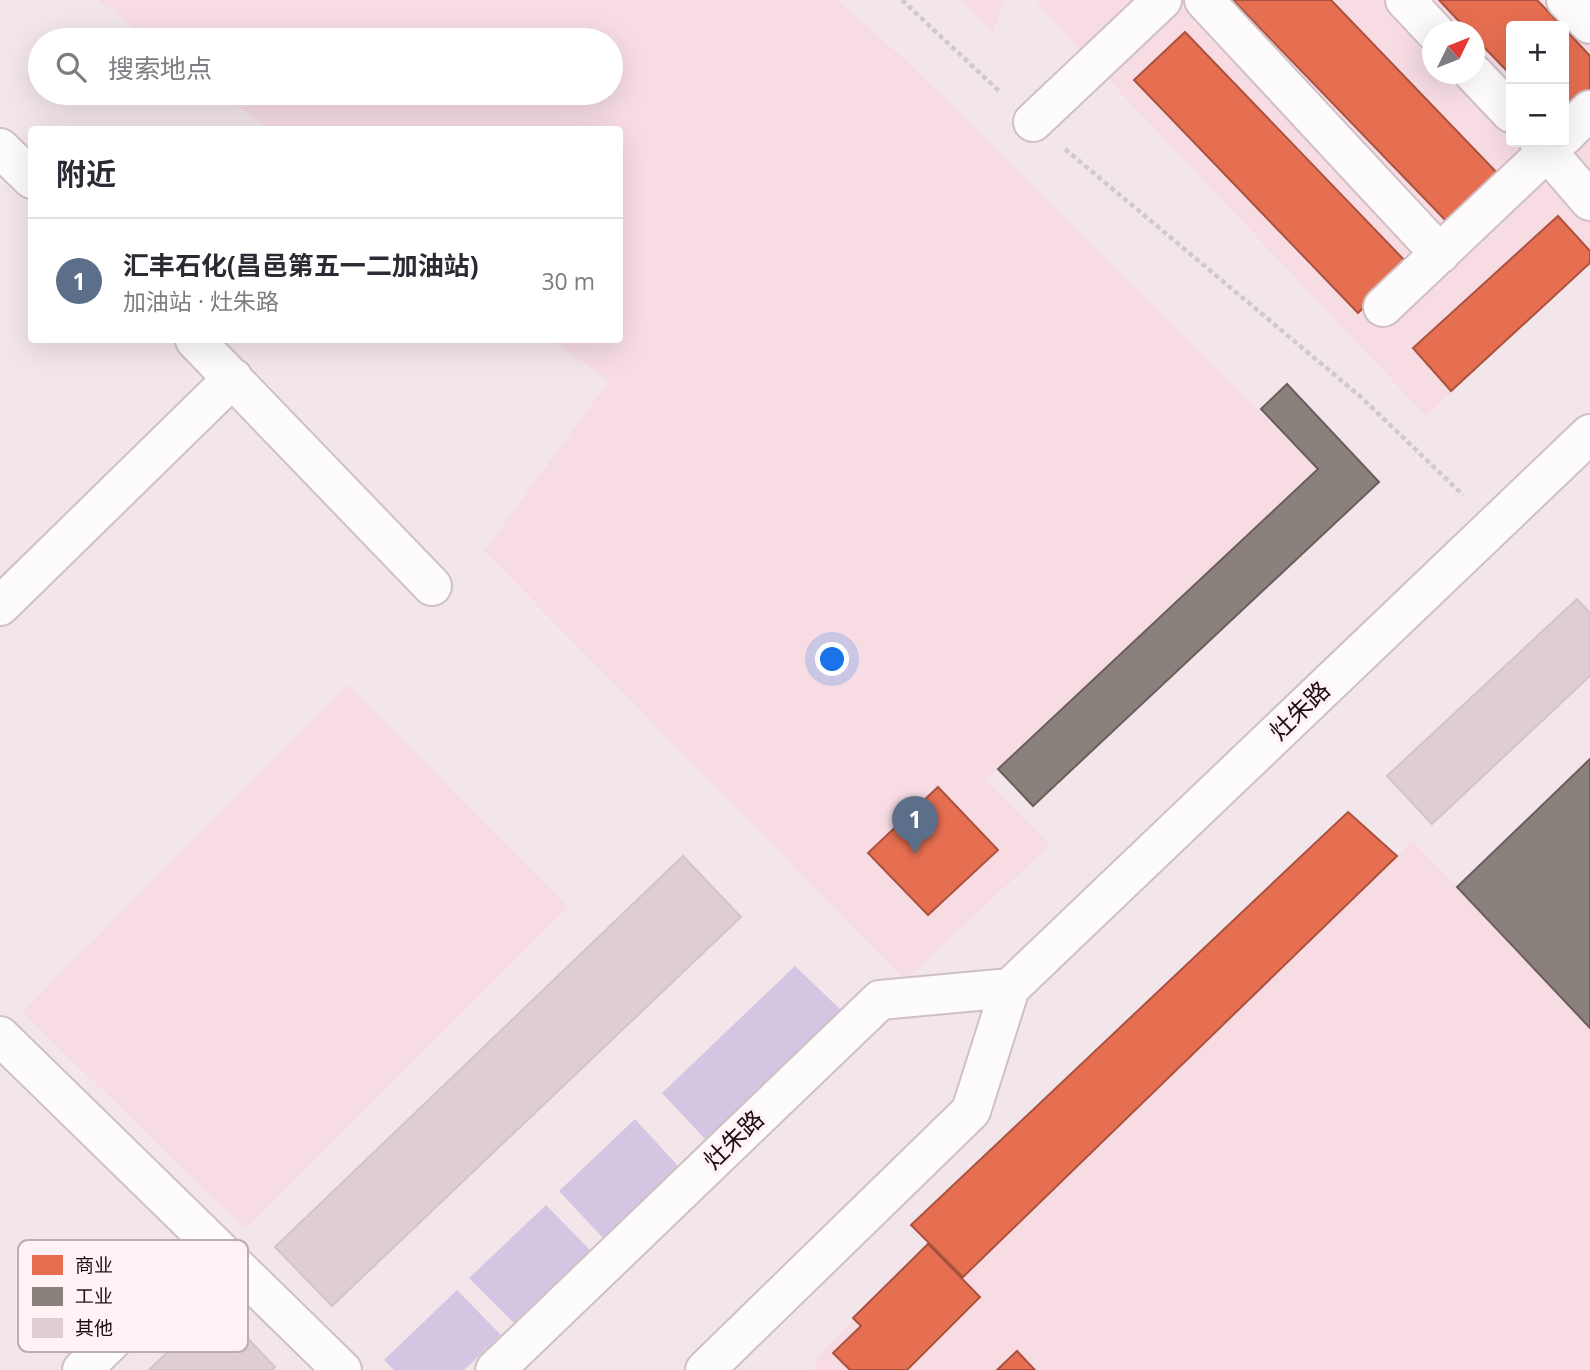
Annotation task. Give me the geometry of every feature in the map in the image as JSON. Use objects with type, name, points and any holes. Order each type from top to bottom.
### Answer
[{"type":"main road","points":[[1033,122],[1162,0]]},
{"type":"main road","points":[[1204,0],[1440,254]]},
{"type":"main road","points":[[1405,0],[1425,21]]},
{"type":"main road","points":[[1566,0],[1590,24]]},
{"type":"main road","points":[[1483,84],[1506,108]]},
{"type":"main road","points":[[1569,128],[1590,110]]},
{"type":"main road","points":[[1383,307],[1548,147]]},
{"type":"main road","points":[[1555,147],[1590,201]]},
{"type":"main road","points":[[0,148],[28,175]]},
{"type":"main road","points":[[198,343],[432,586]]},
{"type":"main road","points":[[0,606],[233,378]]},
{"type":"main road","name":"灶朱路","points":[[705,1370],[971,1111],[1010,988],[1590,434]]},
{"type":"main road","name":"灶朱路","points":[[495,1370],[880,1000],[1010,988]]},
{"type":"main road","points":[[0,1036],[208,1240]]},
{"type":"main road","points":[[248,1279],[342,1370]]},
{"type":"main road","points":[[82,1370],[100,1352]]},
{"type":"path","points":[[902,0],[1033,122],[1361,397],[1494,525]]},
{"type":"shaded area","points":[[98,0],[837,0],[911,65],[1318,469],[986,780],[1050,845],[905,980],[484,551],[609,381],[555,343],[623,343],[623,126],[264,126],[236,105],[623,105],[623,28],[135,28]]},
{"type":"shaded area","points":[[961,0],[1005,0],[993,32]]},
{"type":"shaded area","points":[[1041,0],[1590,0],[1590,263],[1426,416],[1037,4]]},
{"type":"shaded area","points":[[348,685],[568,907],[245,1229],[22,1012]]},
{"type":"shaded area","points":[[1590,759],[1590,1370],[814,1370],[817,1357],[928,1244],[963,1277],[1412,841],[1457,887]]},
{"type":"shaded area","points":[[795,966],[842,1011],[706,1140],[662,1093]]},
{"type":"shaded area","points":[[635,1119],[678,1166],[603,1238],[559,1191]]},
{"type":"shaded area","points":[[546,1205],[590,1250],[514,1323],[469,1278]]},
{"type":"shaded area","points":[[457,1290],[501,1335],[464,1370],[394,1370],[384,1360]]},
{"type":"building: 商业","points":[[1233,0],[1331,0],[1501,177],[1451,226]]},
{"type":"building: 商业","points":[[1439,0],[1537,0],[1557,21],[1506,21],[1506,70],[1485,48],[1485,21],[1459,21]]},
{"type":"building: 商业","points":[[1185,32],[1408,264],[1358,313],[1134,80]]},
{"type":"building: 商业","points":[[1569,33],[1590,56],[1590,89],[1569,108]]},
{"type":"building: 商业","points":[[1558,216],[1590,251],[1590,263],[1451,391],[1413,348]]},
{"type":"building: 商业","points":[[938,787],[998,850],[928,915],[868,853]]},
{"type":"building: 商业","points":[[1348,812],[1397,856],[963,1277],[911,1225]]},
{"type":"building: 商业","points":[[928,1244],[980,1297],[907,1370],[850,1370],[833,1353],[861,1326],[853,1318]]},
{"type":"building: 商业","points":[[1017,1351],[1035,1370],[997,1370]]},
{"type":"building: 工业","points":[[1287,384],[1379,482],[1033,806],[998,769],[1318,469],[1261,409]]},
{"type":"building: 工业","points":[[1590,759],[1590,1028],[1457,887]]},
{"type":"building: 其他","points":[[1577,599],[1590,613],[1590,676],[1432,824],[1387,776]]},
{"type":"building: 其他","points":[[683,856],[741,917],[332,1306],[275,1247]]},
{"type":"building: 其他","points":[[248,1339],[275,1367],[272,1370],[149,1370],[168,1352],[248,1352]]},
{"type":"place","name":"汇丰石化(昌邑第五一二加油站)","points":[[915,854]]}]
